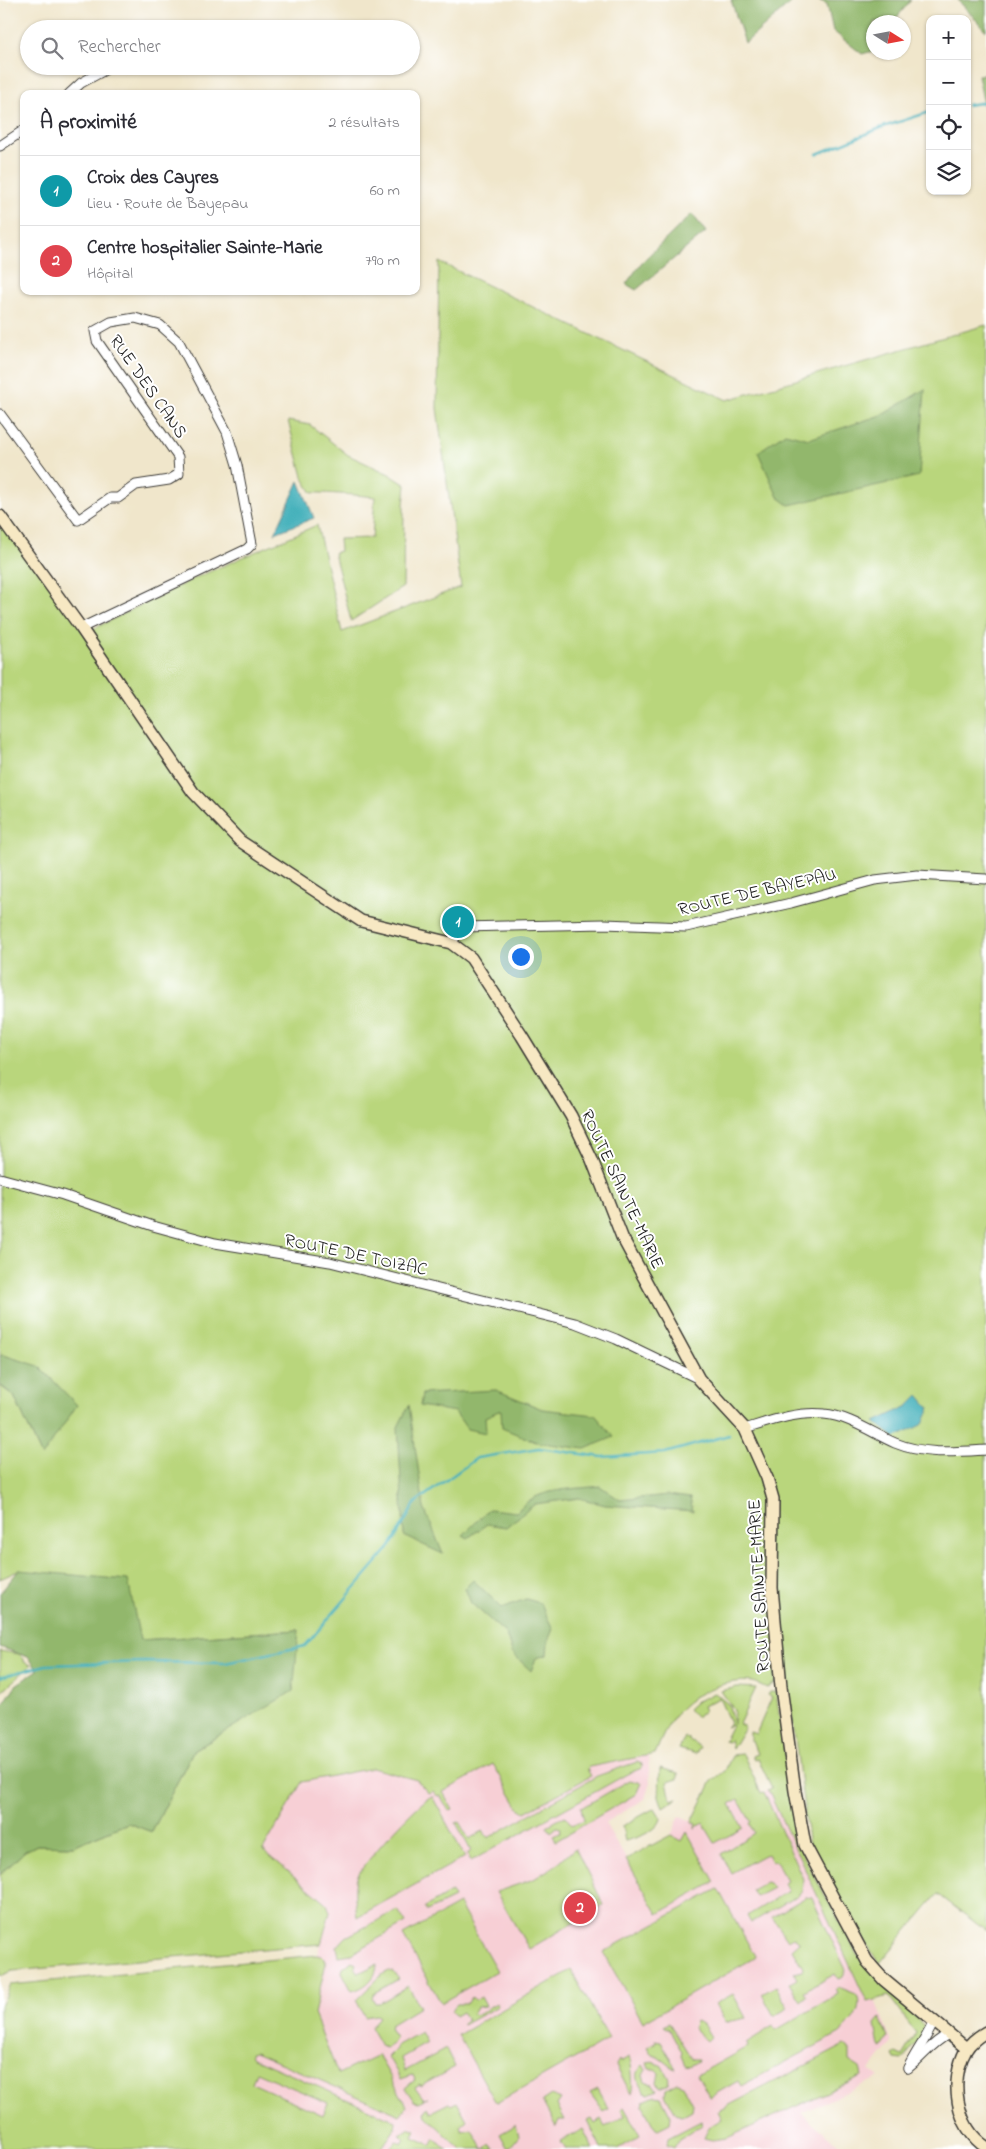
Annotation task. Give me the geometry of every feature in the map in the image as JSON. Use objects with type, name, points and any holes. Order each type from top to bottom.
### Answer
[{"type":"street","points":[[74,90],[96,75]]},
{"type":"street","points":[[0,146],[20,133]]},
{"type":"street","name":"RUE DES CANS","points":[[0,413],[78,520],[110,498],[118,498],[136,485],[169,480],[179,474],[178,457],[97,341],[95,331],[111,322],[135,318],[160,325],[179,342],[227,432],[237,464],[252,544],[247,550],[81,628]]},
{"type":"street","points":[[0,516],[81,628],[193,792],[240,842],[361,921],[451,943]]},
{"type":"street","name":"ROUTE DE BAYEPAU","points":[[451,943],[463,927],[604,924],[686,927],[791,903],[875,880],[916,875],[986,879]]},
{"type":"street","name":"ROUTE SAINTE-MARIE","points":[[451,943],[471,958],[571,1116],[592,1160],[622,1237],[699,1379],[745,1429],[767,1478],[773,1500],[773,1598],[786,1722],[805,1844],[867,1961],[884,1980],[966,2048]]},
{"type":"street","name":"ROUTE DE TOIZAC","points":[[0,1178],[63,1195],[153,1226],[215,1243],[330,1262],[575,1323],[616,1339],[699,1379]]},
{"type":"street","points":[[745,1429],[778,1418],[824,1414],[852,1422],[915,1450],[938,1452],[986,1450]]},
{"type":"street","points":[[934,2021],[928,2037],[914,2054],[908,2068],[919,2060],[936,2040],[949,2034]]},
{"type":"street","points":[[986,2032],[966,2048],[959,2066],[958,2102],[963,2121],[970,2132],[986,2147]]},
{"type":"shaded area","points":[[515,1667],[527,1805],[589,1767],[648,1756],[650,1782],[645,1799],[605,1823],[626,1859],[671,1835],[680,1816],[692,1821],[712,1781],[725,1771],[732,1755],[743,1754],[761,1793],[788,1780],[796,1832],[803,1855],[857,1954],[892,2043],[870,2070],[879,2077],[801,2113],[845,2149],[379,2149],[235,2083],[250,2044],[309,2011],[318,1965],[317,1955],[330,1912],[327,1904],[263,1850],[302,1782],[372,1768],[417,1780]]},
{"type":"green space","points":[[731,0],[794,0],[745,43]]},
{"type":"green space","points":[[818,0],[911,0],[899,15],[866,15],[866,53],[862,54],[833,31],[827,4]]},
{"type":"green space","points":[[958,0],[986,0],[986,31]]},
{"type":"green space","points":[[986,74],[986,116],[978,75]]},
{"type":"green space","points":[[692,214],[706,232],[636,290],[626,284],[642,262]]},
{"type":"green space","points":[[439,262],[727,400],[986,325],[986,1931],[938,1894],[879,1964],[809,1847],[787,1676],[773,1648],[775,1683],[767,1688],[753,1682],[732,1682],[701,1693],[684,1706],[673,1718],[655,1754],[589,1767],[587,1769],[591,1776],[525,1812],[519,1808],[493,1764],[443,1792],[453,1810],[449,1811],[440,1795],[437,1796],[433,1791],[428,1793],[417,1780],[372,1768],[302,1782],[263,1850],[327,1904],[330,1912],[321,1944],[13,1971],[0,1976],[0,1875],[25,1851],[37,1845],[73,1846],[128,1823],[152,1832],[193,1751],[215,1738],[298,1630],[140,1640],[20,1570],[0,1579],[0,1386],[14,1396],[42,1457],[3,1355],[0,1356],[0,510],[89,631],[195,578],[317,525],[342,632],[461,587],[437,408]]},
{"type":"green space","points":[[925,389],[919,476],[789,505],[778,497],[758,452],[785,433],[809,439],[884,414]]},
{"type":"green space","points":[[288,421],[310,425],[348,455],[389,474],[406,485],[403,587],[351,621],[334,553],[340,551],[339,539],[372,538],[375,497],[312,493],[304,480]]},
{"type":"green space","points":[[3,1355],[39,1366],[77,1405],[42,1457],[14,1396],[0,1385],[0,1356]]},
{"type":"green space","points":[[496,1390],[542,1409],[595,1415],[614,1437],[585,1449],[536,1442],[502,1428],[501,1410],[485,1417],[486,1433],[467,1429],[455,1412],[420,1406],[422,1394]]},
{"type":"green space","points":[[409,1405],[424,1508],[443,1554],[404,1536],[398,1427]]},
{"type":"green space","points":[[600,1486],[620,1500],[668,1495],[690,1498],[693,1511],[605,1505],[579,1498],[535,1504],[506,1527],[487,1524],[468,1538],[463,1535],[489,1509],[517,1512],[533,1498],[544,1494],[566,1489]]},
{"type":"green space","points":[[19,1570],[128,1580],[140,1640],[299,1630],[293,1691],[193,1751],[152,1832],[128,1823],[73,1846],[37,1845],[25,1851],[0,1875],[0,1709],[16,1685],[38,1670],[28,1657],[0,1647],[0,1593]]},
{"type":"green space","points":[[473,1580],[502,1608],[526,1599],[540,1603],[553,1629],[548,1641],[547,1655],[536,1658],[531,1671],[512,1653],[506,1634],[471,1603],[465,1588]]},
{"type":"green space","points":[[0,1651],[19,1654],[24,1659],[24,1662],[31,1665],[0,1693]]},
{"type":"green space","points":[[737,1687],[756,1688],[739,1724],[745,1727],[732,1749],[730,1739],[728,1742],[724,1741],[732,1725],[726,1727],[730,1723],[719,1698],[703,1706],[705,1711],[696,1718],[688,1709],[697,1701],[715,1693],[729,1705],[733,1724],[734,1710],[721,1691]]},
{"type":"green space","points":[[770,1692],[776,1692],[796,1832],[803,1855],[857,1954],[924,2026],[922,2036],[902,2060],[895,2059],[893,2055],[896,2053],[902,2056],[916,2033],[889,1996],[867,2002],[768,1790],[772,1788],[758,1759],[754,1760],[752,1756],[757,1754],[752,1741],[750,1741],[750,1732],[756,1734],[772,1697],[768,1695]]},
{"type":"green space","points":[[685,1737],[700,1747],[696,1754],[679,1749]]},
{"type":"green space","points":[[743,1754],[761,1793],[764,1792],[803,1879],[802,1890],[798,1895],[751,1923],[747,1916],[788,1891],[783,1883],[787,1881],[776,1861],[772,1862],[768,1854],[764,1855],[731,1873],[721,1854],[754,1833],[749,1823],[751,1822],[738,1799],[730,1804],[743,1828],[715,1843],[703,1823],[695,1828],[697,1824],[692,1822],[712,1781],[725,1771],[732,1755]]},
{"type":"green space","points":[[637,1762],[642,1764],[642,1768],[629,1773],[471,1861],[467,1854],[471,1851],[456,1823],[459,1822],[469,1839],[483,1831],[488,1838],[597,1776]]},
{"type":"green space","points":[[660,1768],[678,1773],[678,1779],[667,1782],[671,1800],[678,1798],[663,1808],[659,1796]]},
{"type":"green space","points":[[630,1780],[641,1783],[636,1794],[556,1841],[553,1836],[560,1833],[561,1828],[557,1827],[551,1832],[547,1826],[565,1816],[572,1825],[584,1820],[581,1808]]},
{"type":"green space","points":[[432,1796],[465,1857],[357,1917],[355,1890],[358,1875],[393,1832]]},
{"type":"green space","points":[[655,1808],[661,1818],[656,1827],[641,1836],[625,1841],[622,1826]]},
{"type":"green space","points":[[687,1832],[715,1882],[658,1914],[626,1859],[671,1835],[682,1841]]},
{"type":"green space","points":[[575,1848],[604,1905],[529,1949],[496,1892],[534,1879],[559,1863]]},
{"type":"green space","points":[[766,1882],[773,1888],[756,1897],[752,1890]]},
{"type":"green space","points":[[718,1889],[755,1956],[754,1958],[643,2022],[603,1952]]},
{"type":"green space","points":[[451,1892],[454,1898],[427,1911],[425,1907]]},
{"type":"green space","points":[[806,1897],[812,1898],[846,1970],[843,1977],[838,1979],[835,1974],[804,1991],[807,1996],[801,2001],[790,1983],[797,1979],[794,1973],[802,1971],[803,1968],[792,1949],[800,1942],[794,1937],[788,1940],[772,1917]]},
{"type":"green space","points":[[459,1904],[497,1971],[441,2003],[403,1935]]},
{"type":"green space","points":[[398,1910],[406,1923],[351,1954],[339,1956],[337,1947],[346,1937]]},
{"type":"green space","points":[[317,1955],[324,1957],[326,1963],[314,2014],[338,2074],[378,2055],[407,2106],[400,2115],[255,2052],[250,2053],[251,2057],[396,2121],[395,2129],[381,2149],[0,2149],[0,2006],[10,1985]],"holes":[[[256,2072],[328,2103],[323,2115],[252,2083]]]},
{"type":"green space","points":[[352,1961],[356,1964],[355,1967],[359,1973],[377,1964],[373,1978],[352,1991],[342,1972],[343,1968]]},
{"type":"green space","points":[[571,1970],[609,2039],[498,2102],[495,2101],[458,2035]]},
{"type":"green space","points":[[389,1971],[393,1972],[399,1979],[374,1993],[372,1997],[375,2003],[380,2003],[408,1986],[420,2007],[390,2025],[389,2028],[395,2037],[392,2044],[386,2048],[381,2046],[370,2027],[379,2017],[376,2015],[365,2017],[356,2000],[383,1974]]},
{"type":"green space","points":[[776,1986],[788,2008],[774,2016],[762,1994]]},
{"type":"green space","points":[[841,1988],[856,1994],[859,2005],[852,2020],[840,2033],[741,2086],[738,2081],[710,2097],[697,2075],[747,2047],[746,2043],[773,2026],[776,2030],[838,1994],[836,1989]]},
{"type":"green space","points":[[733,1994],[746,2018],[726,2022],[715,2004]]},
{"type":"green space","points":[[471,1997],[475,2001],[481,1997],[486,2006],[477,2007],[472,2013],[474,2015],[480,2014],[497,2003],[498,2006],[463,2025],[468,2020],[462,2012],[455,2016],[451,2010],[457,2004],[466,2004]]},
{"type":"green space","points":[[880,2018],[888,2038],[882,2048],[879,2046],[875,2024]]},
{"type":"green space","points":[[696,2021],[703,2024],[711,2037],[707,2041],[693,2028]]},
{"type":"green space","points":[[669,2023],[692,2059],[698,2059],[698,2061],[689,2066],[685,2065],[681,2056],[682,2052],[670,2030],[663,2026]]},
{"type":"green space","points":[[421,2032],[427,2043],[401,2058],[405,2071],[446,2049],[455,2067],[421,2086],[420,2084],[415,2087],[424,2099],[428,2098],[419,2102],[414,2101],[405,2088],[415,2080],[413,2075],[401,2079],[388,2057],[396,2049],[396,2046]]},
{"type":"green space","points":[[655,2040],[661,2041],[676,2069],[659,2057],[652,2055],[647,2047],[656,2042]]},
{"type":"green space","points":[[845,2045],[849,2048],[849,2061],[860,2068],[862,2076],[727,2138],[712,2140],[704,2138],[709,2127],[722,2119],[718,2111]]},
{"type":"green space","points":[[629,2057],[632,2076],[631,2094],[616,2065],[619,2060],[620,2062]]},
{"type":"green space","points":[[655,2062],[662,2066],[669,2079],[668,2084],[660,2088],[657,2082],[659,2073],[655,2069],[649,2069],[647,2063]]},
{"type":"green space","points":[[643,2065],[646,2070],[643,2075],[645,2081],[653,2084],[657,2090],[649,2094],[645,2093],[638,2079],[638,2072]]},
{"type":"green space","points":[[677,2083],[683,2085],[693,2104],[692,2110],[681,2116],[676,2114],[665,2094],[666,2089]]},
{"type":"green space","points":[[598,2089],[609,2109],[604,2112],[590,2093]]},
{"type":"green space","points":[[551,2095],[561,2099],[557,2105],[565,2120],[559,2120],[556,2127],[542,2101]]},
{"type":"green space","points":[[655,2096],[661,2097],[671,2116],[670,2123],[658,2129],[654,2127],[643,2106],[644,2101]]},
{"type":"green space","points":[[457,2102],[467,2120],[460,2126],[462,2131],[472,2129],[482,2148],[485,2149],[461,2149],[426,2116],[425,2112],[428,2107],[431,2112],[449,2103],[451,2105]]},
{"type":"green space","points":[[624,2107],[640,2136],[617,2149],[601,2149],[588,2121],[592,2119],[595,2124],[601,2120],[605,2127],[625,2116],[621,2109]]},
{"type":"green space","points":[[701,2121],[703,2124],[679,2139],[674,2148],[667,2145],[668,2138]]},
{"type":"green space","points":[[516,2125],[519,2136],[511,2146],[507,2147],[500,2134]]},
{"type":"green space","points":[[410,2128],[416,2129],[413,2137],[431,2145],[435,2138],[447,2149],[390,2149],[396,2141],[402,2144],[405,2139],[399,2135]]},
{"type":"green space","points":[[583,2129],[593,2149],[566,2149],[561,2141]]},
{"type":"green space","points":[[490,2143],[495,2149],[485,2149]]},
{"type":"water","points":[[299,481],[314,518],[275,533]]},
{"type":"water","points":[[919,1395],[930,1408],[923,1424],[895,1438],[875,1422],[908,1406]]},
{"type":"waterway","points":[[971,104],[986,102]]},
{"type":"waterway","points":[[817,154],[883,127],[926,113]]},
{"type":"waterway","points":[[0,1677],[46,1665],[144,1662],[225,1663],[305,1646],[390,1547],[416,1502],[477,1458],[539,1448],[602,1457],[665,1453],[729,1435]]},
{"type":"place","name":"Croix des Cayres","points":[[458,922]]},
{"type":"place","name":"Centre hospitalier Sainte-Marie","points":[[580,1908]]}]
